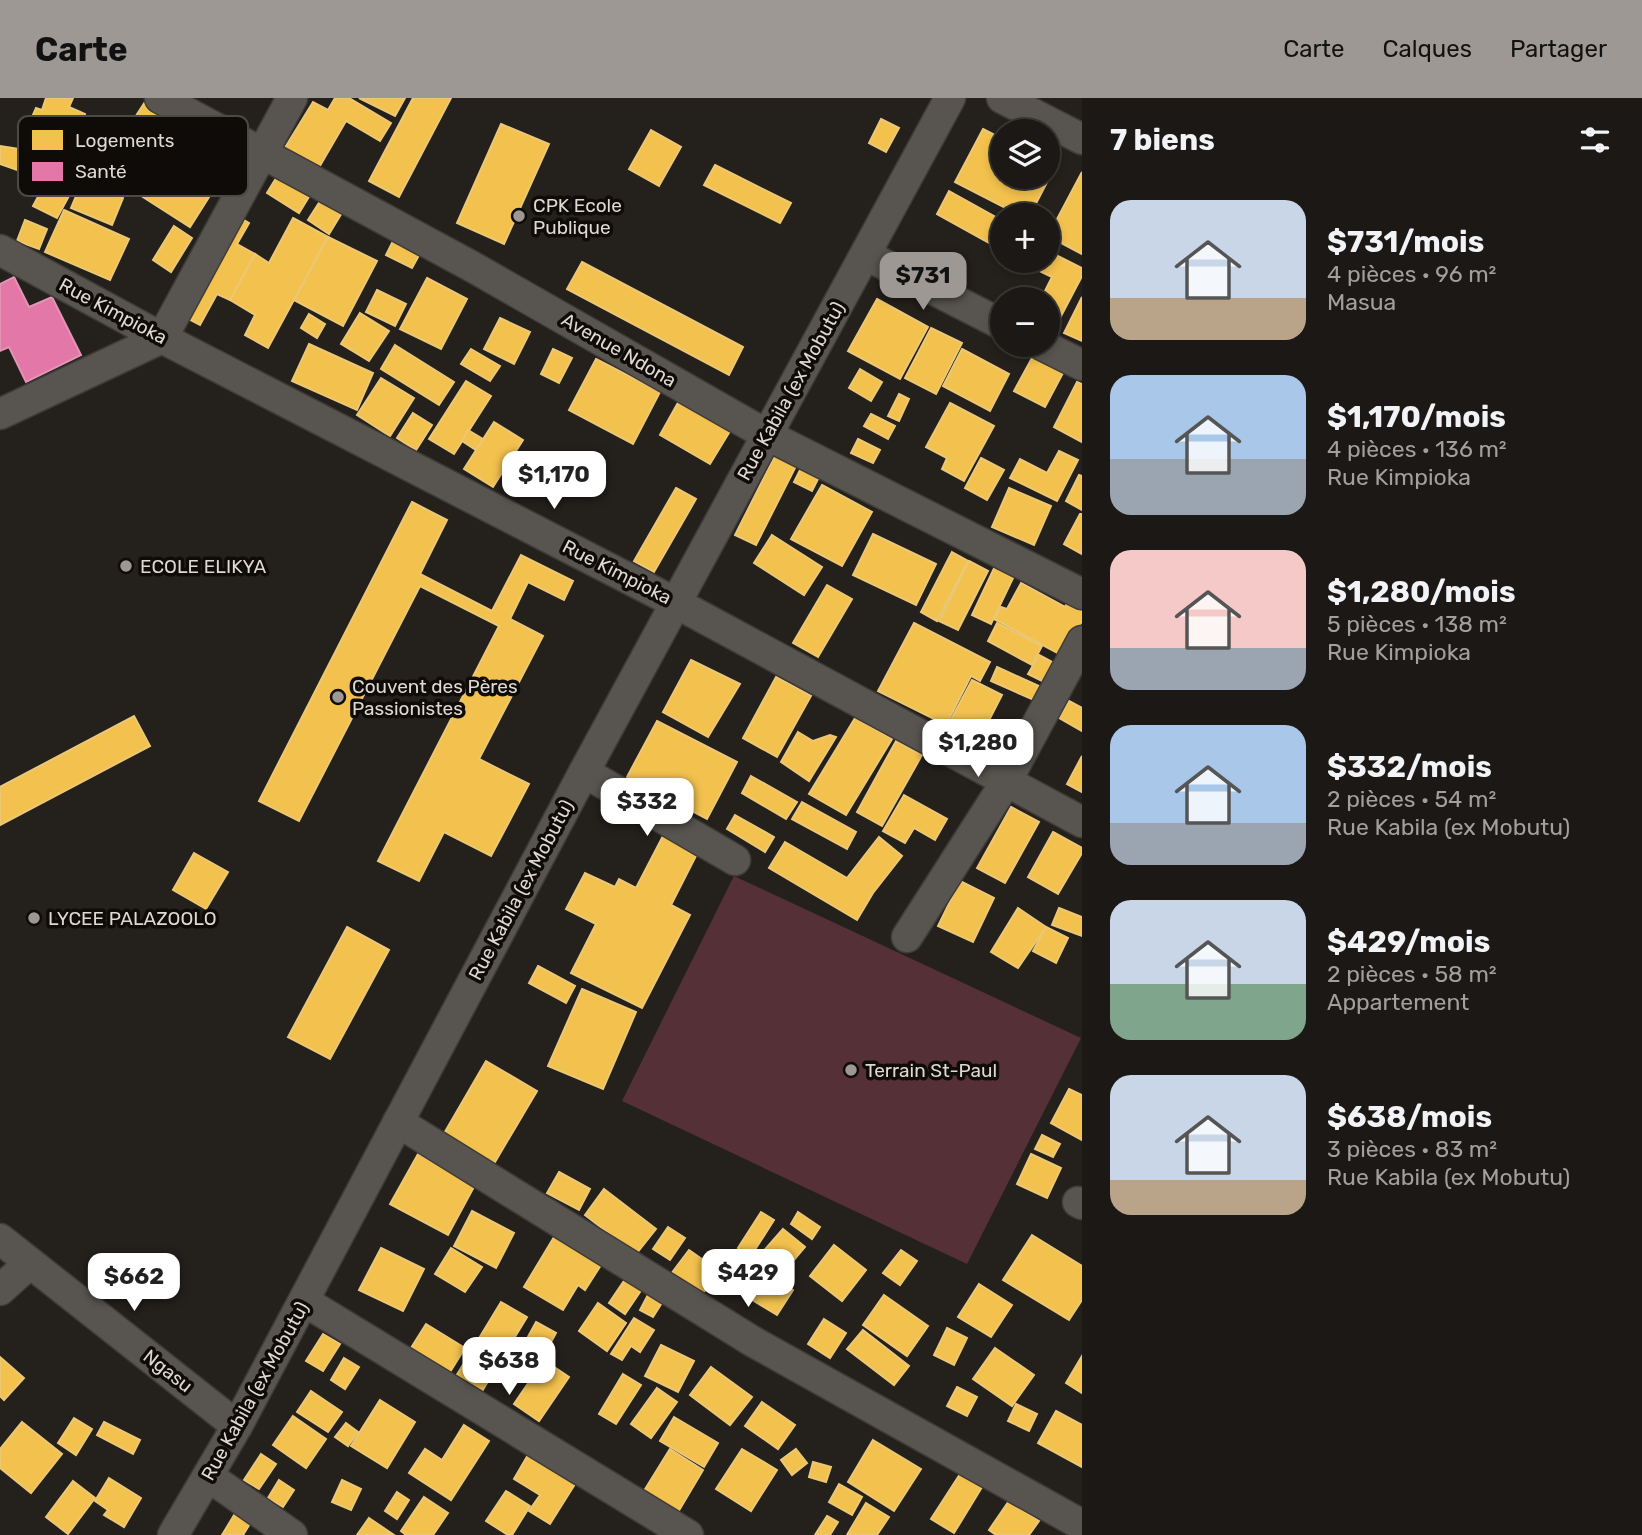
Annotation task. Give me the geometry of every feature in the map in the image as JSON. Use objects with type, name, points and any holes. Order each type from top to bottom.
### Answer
[{"type":"street","name":"Avenue Ndona","points":[[160,98],[194,116]]},
{"type":"street","points":[[248,178],[292,98]]},
{"type":"street","name":"Rue Kabila (ex Mobutu)","points":[[173,1535],[237,1426],[584,772],[950,98]]},
{"type":"street","points":[[1002,98],[1082,139]]},
{"type":"street","name":"Avenue Ndona","points":[[248,145],[483,273],[767,435],[1082,594]]},
{"type":"street","points":[[0,415],[162,338],[238,196]]},
{"type":"street","name":"Rue Kimpioka","points":[[0,250],[162,338],[676,603],[1082,822]]},
{"type":"street","points":[[866,255],[990,318]]},
{"type":"street","points":[[1060,354],[1082,365]]},
{"type":"street","points":[[907,937],[1006,782],[1082,641]]},
{"type":"street","points":[[584,772],[735,860]]},
{"type":"street","points":[[398,1122],[751,1341],[1082,1525]]},
{"type":"street","name":"Ngasu","points":[[0,1239],[237,1426]]},
{"type":"street","points":[[0,1290],[30,1263]]},
{"type":"street","points":[[304,1301],[688,1535]]},
{"type":"street","points":[[208,1476],[292,1535]]},
{"type":"shaded area","name":"Terrain St-Paul","points":[[734,876],[1081,1038],[967,1264],[622,1101]]},
{"type":"building: Logements","points":[[46,98],[73,98],[69,107],[85,114],[32,116],[36,108],[42,110]]},
{"type":"building: Logements","points":[[335,98],[349,98],[391,123],[380,141],[346,121],[317,171],[283,151],[313,102],[328,110]]},
{"type":"building: Logements","points":[[359,98],[405,98],[395,116]]},
{"type":"building: Logements","points":[[413,98],[451,98],[399,197],[369,181]]},
{"type":"building: Logements","points":[[145,102],[165,115],[164,116],[136,116]]},
{"type":"building: Logements","points":[[881,119],[899,128],[886,152],[869,143]]},
{"type":"building: Logements","points":[[501,124],[549,144],[504,244],[457,223]]},
{"type":"building: Logements","points":[[983,129],[990,132],[990,189],[1044,189],[1036,203],[996,203],[955,182]]},
{"type":"building: Logements","points":[[651,130],[681,147],[659,186],[629,169]]},
{"type":"building: Logements","points":[[0,146],[18,149],[18,170],[0,164]]},
{"type":"building: Logements","points":[[715,165],[791,203],[780,223],[704,185]]},
{"type":"building: Logements","points":[[1082,172],[1082,254],[1060,242],[1060,213]]},
{"type":"building: Logements","points":[[278,175],[310,195],[299,213],[267,193]]},
{"type":"building: Logements","points":[[949,191],[990,214],[990,244],[937,214]]},
{"type":"building: Logements","points":[[38,196],[69,196],[57,218],[33,206]]},
{"type":"building: Logements","points":[[76,196],[123,198],[112,225],[71,208]]},
{"type":"building: Logements","points":[[141,196],[209,197],[190,227]]},
{"type":"building: Logements","points":[[322,198],[343,211],[329,234],[308,220]]},
{"type":"building: Logements","points":[[64,210],[129,239],[110,280],[45,252]]},
{"type":"building: Logements","points":[[236,215],[249,223],[237,244],[255,254],[230,300],[217,294],[200,325],[181,315]]},
{"type":"building: Logements","points":[[293,218],[328,237],[268,348],[245,335],[255,315],[230,300],[255,254],[269,263]]},
{"type":"building: Logements","points":[[25,220],[47,229],[39,249],[17,241]]},
{"type":"building: Logements","points":[[174,226],[192,238],[171,272],[153,260]]},
{"type":"building: Logements","points":[[396,235],[423,248],[412,268],[386,255]]},
{"type":"building: Logements","points":[[328,237],[377,261],[343,326],[294,300]]},
{"type":"building: Logements","points":[[1060,257],[1082,268],[1082,276],[1060,318],[1060,287],[1047,287],[1052,277],[1044,273],[1060,273]]},
{"type":"building: Logements","points":[[582,262],[743,347],[729,375],[567,289]]},
{"type":"building: Logements","points":[[427,278],[467,299],[441,349],[400,329]]},
{"type":"building: Logements","points":[[377,290],[406,304],[395,326],[366,312]]},
{"type":"building: Logements","points":[[1082,297],[1082,341],[1064,333]]},
{"type":"building: Logements","points":[[877,299],[928,327],[900,379],[848,351]]},
{"type":"building: Logements","points":[[360,313],[389,331],[369,361],[341,344]]},
{"type":"building: Logements","points":[[309,314],[325,324],[317,338],[301,328]]},
{"type":"building: Logements","points":[[500,318],[530,332],[514,364],[484,349]]},
{"type":"building: Logements","points":[[931,328],[962,343],[936,394],[905,378]]},
{"type":"building: Logements","points":[[309,344],[373,373],[357,410],[292,381]]},
{"type":"building: Logements","points":[[395,345],[454,382],[439,405],[381,369]]},
{"type":"building: Logements","points":[[471,349],[500,366],[490,381],[461,364]]},
{"type":"building: Logements","points":[[553,349],[572,358],[559,383],[541,374]]},
{"type":"building: Logements","points":[[962,349],[1009,374],[990,411],[943,386]]},
{"type":"building: Logements","points":[[1032,357],[1063,373],[1045,407],[1014,391]]},
{"type":"building: Logements","points":[[596,359],[660,392],[633,444],[569,410]]},
{"type":"building: Logements","points":[[860,369],[882,382],[871,401],[849,388]]},
{"type":"building: Logements","points":[[381,378],[414,398],[390,436],[357,415]]},
{"type":"building: Logements","points":[[466,381],[491,396],[454,454],[429,439]]},
{"type":"building: Logements","points":[[1077,382],[1082,384],[1082,442],[1054,427]]},
{"type":"building: Logements","points":[[899,394],[909,399],[899,421],[888,416]]},
{"type":"building: Logements","points":[[679,401],[730,431],[710,464],[660,435]]},
{"type":"building: Logements","points":[[950,403],[994,426],[964,481],[942,469],[947,458],[926,447]]},
{"type":"building: Logements","points":[[413,413],[432,425],[416,450],[397,438]]},
{"type":"building: Logements","points":[[871,414],[895,426],[888,439],[864,426]]},
{"type":"building: Logements","points":[[494,422],[523,440],[493,487],[464,469]]},
{"type":"building: Logements","points":[[468,430],[483,439],[476,450],[462,441]]},
{"type":"building: Logements","points":[[858,439],[880,450],[873,463],[851,453]]},
{"type":"building: Logements","points":[[1059,451],[1078,460],[1057,501],[1010,478],[1020,459],[1047,473]]},
{"type":"building: Logements","points":[[777,452],[798,462],[756,545],[735,535]]},
{"type":"building: Logements","points":[[981,458],[1004,470],[987,500],[965,488]]},
{"type":"building: Logements","points":[[802,466],[820,475],[812,491],[794,482]]},
{"type":"building: Logements","points":[[1079,475],[1082,476],[1082,510],[1066,501]]},
{"type":"building: Logements","points":[[822,485],[872,512],[842,566],[791,539]]},
{"type":"building: Logements","points":[[676,488],[696,499],[654,572],[634,561]]},
{"type":"building: Logements","points":[[1009,488],[1051,506],[1034,545],[992,527]]},
{"type":"building: Logements","name":"Couvent des Pères Passionistes","points":[[412,502],[447,520],[420,574],[492,611],[521,555],[573,581],[564,600],[528,582],[510,619],[543,636],[479,759],[529,784],[491,856],[444,832],[419,881],[378,861],[499,626],[420,586],[299,821],[259,801]]},
{"type":"building: Logements","points":[[1082,514],[1082,554],[1064,544]]},
{"type":"building: Logements","points":[[873,534],[936,564],[916,605],[853,575]]},
{"type":"building: Logements","points":[[772,535],[822,567],[804,595],[754,563]]},
{"type":"building: Logements","points":[[952,552],[968,561],[937,621],[921,612]]},
{"type":"building: Logements","points":[[969,561],[988,571],[958,630],[939,621]]},
{"type":"building: Logements","points":[[996,564],[1015,574],[991,624],[972,615]]},
{"type":"building: Logements","points":[[1021,583],[1065,607],[1069,600],[1082,607],[1082,621],[1063,656],[994,619],[1001,607],[1007,609]]},
{"type":"building: Logements","points":[[827,585],[852,599],[818,657],[793,643]]},
{"type":"building: Logements","points":[[914,623],[990,662],[980,681],[971,676],[946,725],[878,691]]},
{"type":"building: Logements","points":[[997,623],[1042,646],[1032,665],[988,641]]},
{"type":"building: Logements","points":[[1039,655],[1054,663],[1044,682],[1028,674]]},
{"type":"building: Logements","points":[[691,660],[740,684],[708,737],[663,712]]},
{"type":"building: Logements","points":[[997,667],[1041,687],[1034,700],[991,681]]},
{"type":"building: Logements","points":[[776,677],[811,696],[777,757],[743,738]]},
{"type":"building: Logements","points":[[972,680],[1002,695],[984,730],[1011,744],[1002,761],[969,745],[974,736],[949,723]]},
{"type":"building: Logements","points":[[1069,701],[1082,708],[1082,731],[1059,718]]},
{"type":"building: Logements","points":[[134,716],[150,746],[0,825],[0,787]]},
{"type":"building: Logements","points":[[855,718],[892,739],[846,815],[809,794]]},
{"type":"building: Logements","points":[[657,721],[737,762],[707,819],[627,777]]},
{"type":"building: Logements","points":[[798,732],[813,741],[830,735],[836,737],[809,781],[781,762]]},
{"type":"building: Logements","points":[[896,741],[922,755],[882,826],[857,812]]},
{"type":"building: Logements","points":[[1082,756],[1082,792],[1067,784]]},
{"type":"building: Logements","points":[[751,776],[797,802],[786,819],[742,793]]},
{"type":"building: Logements","points":[[904,795],[947,819],[935,840],[914,828],[905,843],[883,831]]},
{"type":"building: Logements","points":[[802,802],[856,832],[847,849],[792,819]]},
{"type":"building: Logements","points":[[1011,807],[1039,822],[1005,883],[977,868]]},
{"type":"building: Logements","points":[[735,815],[774,837],[765,852],[727,829]]},
{"type":"building: Logements","points":[[665,832],[699,850],[671,905],[690,915],[642,1008],[571,973],[596,924],[566,909],[585,873],[615,887],[619,879],[636,888]]},
{"type":"building: Logements","points":[[1053,832],[1082,848],[1082,853],[1058,894],[1028,877]]},
{"type":"building: Logements","points":[[879,837],[902,856],[873,893],[857,920],[769,868],[785,842],[847,878]]},
{"type":"building: Logements","points":[[194,853],[228,872],[206,909],[173,890]]},
{"type":"building: Logements","points":[[960,881],[994,898],[973,942],[938,926]]},
{"type":"building: Logements","points":[[1018,908],[1046,927],[1018,968],[991,952]]},
{"type":"building: Logements","points":[[1059,908],[1082,917],[1082,936],[1052,925]]},
{"type":"building: Logements","points":[[347,927],[389,950],[330,1059],[288,1037]]},
{"type":"building: Logements","points":[[1046,927],[1068,938],[1056,963],[1033,951]]},
{"type":"building: Logements","points":[[538,966],[575,986],[566,1003],[529,983]]},
{"type":"building: Logements","points":[[582,989],[636,1012],[603,1089],[548,1066]]},
{"type":"building: Logements","points":[[486,1061],[537,1091],[492,1167],[442,1137]]},
{"type":"building: Logements","points":[[1069,1089],[1082,1095],[1082,1140],[1051,1123]]},
{"type":"building: Logements","points":[[1042,1135],[1060,1144],[1053,1157],[1035,1149]]},
{"type":"building: Logements","points":[[418,1154],[475,1185],[448,1235],[390,1204]]},
{"type":"building: Logements","points":[[1031,1154],[1061,1168],[1047,1198],[1017,1184]]},
{"type":"building: Logements","points":[[559,1172],[590,1189],[579,1210],[547,1193]]},
{"type":"building: Logements","points":[[604,1189],[656,1229],[636,1254],[585,1215]]},
{"type":"building: Logements","points":[[472,1211],[514,1233],[496,1268],[454,1246]]},
{"type":"building: Logements","points":[[761,1212],[774,1220],[751,1256],[738,1248]]},
{"type":"building: Logements","points":[[798,1212],[820,1227],[812,1239],[791,1224]]},
{"type":"building: Logements","points":[[668,1227],[685,1238],[670,1260],[653,1249]]},
{"type":"building: Logements","points":[[783,1229],[805,1247],[782,1274],[760,1255]]},
{"type":"building: Logements","points":[[1032,1235],[1082,1266],[1082,1300],[1069,1320],[1003,1280]]},
{"type":"building: Logements","points":[[554,1237],[601,1265],[585,1290],[578,1285],[563,1310],[524,1287]]},
{"type":"building: Logements","points":[[834,1245],[866,1270],[842,1301],[810,1276]]},
{"type":"building: Logements","points":[[381,1248],[424,1269],[403,1311],[359,1290]]},
{"type":"building: Logements","points":[[451,1248],[482,1267],[465,1292],[435,1274]]},
{"type":"building: Logements","points":[[689,1250],[719,1271],[701,1296],[671,1274]]},
{"type":"building: Logements","points":[[901,1250],[917,1261],[900,1285],[883,1273]]},
{"type":"building: Logements","points":[[745,1261],[793,1290],[777,1315],[729,1286]]},
{"type":"building: Logements","points":[[626,1278],[642,1289],[625,1314],[609,1303]]},
{"type":"building: Logements","points":[[979,1284],[1012,1305],[991,1337],[958,1317]]},
{"type":"building: Logements","points":[[649,1293],[663,1301],[653,1317],[640,1310]]},
{"type":"building: Logements","points":[[884,1295],[928,1326],[907,1356],[863,1325]]},
{"type":"building: Logements","points":[[501,1302],[527,1317],[481,1393],[455,1378]]},
{"type":"building: Logements","points":[[598,1303],[626,1323],[607,1351],[579,1331]]},
{"type":"building: Logements","points":[[634,1318],[654,1330],[640,1352],[631,1346],[622,1360],[611,1354]]},
{"type":"building: Logements","points":[[824,1319],[846,1333],[830,1358],[808,1344]]},
{"type":"building: Logements","points":[[536,1322],[556,1333],[544,1355],[524,1344]]},
{"type":"building: Logements","points":[[426,1324],[465,1348],[445,1380],[406,1356]]},
{"type":"building: Logements","points":[[947,1328],[967,1338],[954,1365],[934,1355]]},
{"type":"building: Logements","points":[[863,1330],[909,1366],[894,1385],[847,1349]]},
{"type":"building: Logements","points":[[323,1334],[340,1344],[323,1371],[306,1361]]},
{"type":"building: Logements","points":[[661,1345],[694,1361],[678,1392],[645,1376]]},
{"type":"building: Logements","points":[[995,1348],[1034,1375],[1012,1406],[973,1379]]},
{"type":"building: Logements","points":[[1082,1356],[1082,1393],[1066,1383]]},
{"type":"building: Logements","points":[[0,1357],[24,1378],[4,1400],[0,1396]]},
{"type":"building: Logements","points":[[344,1358],[359,1367],[345,1389],[331,1380]]},
{"type":"building: Logements","points":[[544,1360],[569,1377],[539,1421],[514,1404]]},
{"type":"building: Logements","points":[[711,1367],[752,1397],[730,1425],[690,1395]]},
{"type":"building: Logements","points":[[623,1374],[641,1385],[616,1424],[599,1414]]},
{"type":"building: Logements","points":[[957,1387],[977,1397],[967,1416],[947,1406]]},
{"type":"building: Logements","points":[[657,1388],[677,1402],[651,1438],[631,1424]]},
{"type":"building: Logements","points":[[311,1391],[342,1412],[328,1432],[297,1412]]},
{"type":"building: Logements","points":[[380,1400],[415,1422],[387,1468],[351,1446]]},
{"type":"building: Logements","points":[[762,1402],[795,1425],[778,1449],[745,1426]]},
{"type":"building: Logements","points":[[1016,1404],[1037,1414],[1029,1431],[1008,1421]]},
{"type":"building: Logements","points":[[1056,1411],[1082,1425],[1082,1467],[1038,1443]]},
{"type":"building: Logements","points":[[293,1416],[326,1439],[306,1468],[273,1445]]},
{"type":"building: Logements","points":[[674,1417],[718,1443],[704,1467],[660,1441]]},
{"type":"building: Logements","points":[[74,1418],[92,1429],[76,1455],[58,1443]]},
{"type":"building: Logements","points":[[22,1422],[62,1454],[31,1493],[0,1468],[0,1449]]},
{"type":"building: Logements","points":[[104,1422],[140,1440],[133,1454],[97,1435]]},
{"type":"building: Logements","points":[[346,1423],[358,1432],[348,1446],[335,1437]]},
{"type":"building: Logements","points":[[464,1425],[489,1441],[451,1500],[409,1473],[425,1449],[442,1460]]},
{"type":"building: Logements","points":[[873,1440],[921,1469],[894,1511],[848,1482]]},
{"type":"building: Logements","points":[[670,1449],[703,1470],[678,1512],[644,1491]]},
{"type":"building: Logements","points":[[742,1449],[777,1470],[751,1511],[716,1489]]},
{"type":"building: Logements","points":[[796,1449],[807,1463],[792,1475],[781,1460]]},
{"type":"building: Logements","points":[[261,1454],[276,1464],[259,1489],[244,1480]]},
{"type":"building: Logements","points":[[528,1455],[575,1484],[550,1524],[529,1511],[540,1495],[514,1479]]},
{"type":"building: Logements","points":[[813,1462],[831,1467],[826,1482],[809,1477]]},
{"type":"building: Logements","points":[[960,1474],[982,1487],[954,1533],[931,1519]]},
{"type":"building: Logements","points":[[109,1478],[141,1498],[124,1527],[104,1515],[108,1510],[95,1501]]},
{"type":"building: Logements","points":[[279,1480],[294,1490],[283,1507],[268,1498]]},
{"type":"building: Logements","points":[[342,1480],[361,1489],[351,1510],[332,1502]]},
{"type":"building: Logements","points":[[73,1481],[95,1498],[68,1534],[46,1517]]},
{"type":"building: Logements","points":[[839,1484],[862,1497],[852,1515],[829,1502]]},
{"type":"building: Logements","points":[[506,1491],[530,1506],[512,1535],[486,1521]]},
{"type":"building: Logements","points":[[397,1492],[409,1500],[397,1519],[385,1511]]},
{"type":"building: Logements","points":[[424,1497],[448,1513],[433,1535],[406,1535],[401,1531]]},
{"type":"building: Logements","points":[[1009,1501],[1039,1521],[1029,1535],[996,1535],[989,1530]]},
{"type":"building: Logements","points":[[866,1503],[889,1517],[877,1535],[847,1535]]},
{"type":"building: Logements","points":[[236,1512],[251,1522],[243,1535],[222,1535]]},
{"type":"building: Logements","points":[[827,1516],[838,1522],[830,1535],[815,1535]]},
{"type":"building: Logements","points":[[369,1518],[394,1535],[357,1535]]},
{"type":"building: Santé","points":[[14,277],[29,307],[52,297],[81,355],[26,382],[9,347],[0,351],[0,284]]},
{"type":"place","name":"CPK Ecole Publique","points":[[519,216]]},
{"type":"place","name":"ECOLE ELIKYA","points":[[126,566]]},
{"type":"place","name":"Couvent des Pères Passionistes","points":[[338,697]]},
{"type":"place","name":"LYCEE PALAZOOLO","points":[[34,918]]},
{"type":"place","name":"Terrain St-Paul","points":[[851,1070]]}]
